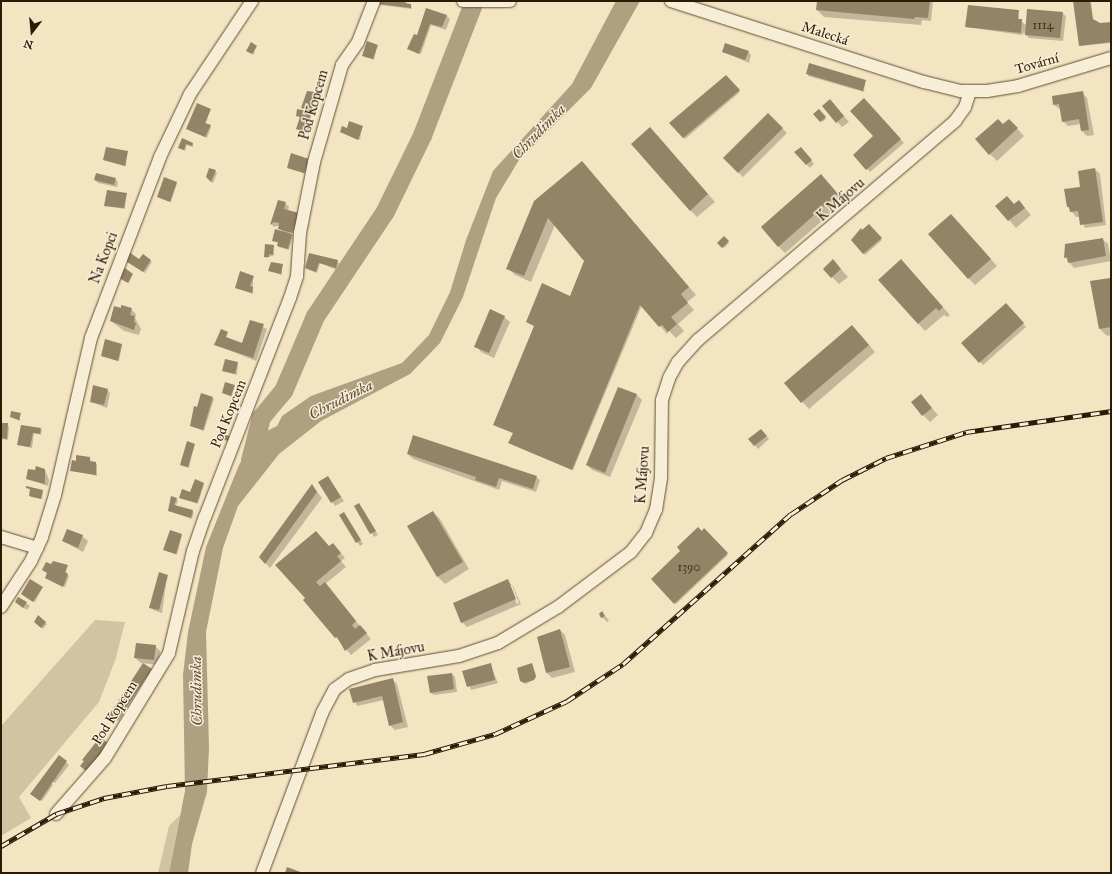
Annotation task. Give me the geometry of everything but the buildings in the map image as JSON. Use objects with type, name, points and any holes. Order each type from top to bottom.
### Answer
[{"type":"street","name":"Na Kopci","points":[[1,607],[37,548],[55,495],[91,338],[138,211],[182,108],[252,1]]},
{"type":"street","name":"Pod Kopcem","points":[[56,814],[105,758],[169,653],[193,551],[290,298],[298,270],[300,234],[312,168],[342,65],[358,42],[374,1]]},
{"type":"street","points":[[466,1],[486,3],[510,1]]},
{"type":"street","name":"Malecká","points":[[671,1],[924,82],[970,92]]},
{"type":"street","name":"Tovární","points":[[970,92],[1025,84],[1111,58]]},
{"type":"street","name":"K Májovu","points":[[262,873],[322,713],[335,689],[349,678],[375,670],[459,656],[498,643],[558,607],[631,552],[646,533],[656,510],[661,478],[662,400],[669,378],[678,362],[694,344],[955,121],[965,107],[970,92]]},
{"type":"street","points":[[1,537],[37,548]]},
{"type":"shaded area","points":[[95,620],[125,622],[116,658],[99,702],[19,797],[31,818],[1,836],[1,726]]},
{"type":"shaded area","points":[[180,815],[169,873],[158,873],[169,826]]},
{"type":"water","name":"Chrudimka","points":[[616,1],[640,1],[591,88],[519,160],[496,198],[463,297],[440,343],[410,374],[321,421],[279,454],[238,506],[223,548],[206,632],[209,748],[207,792],[192,844],[188,873],[169,873],[185,791],[183,675],[188,632],[206,547],[239,465],[257,436],[277,426],[282,416],[311,396],[402,363],[429,335],[450,292],[466,240],[493,171],[572,84]]},
{"type":"waterway","points":[[250,460],[261,417],[283,391],[315,316],[385,211],[422,135],[474,1]]},
{"type":"railway","points":[[1,846],[56,814],[104,798],[167,786],[424,754],[495,734],[567,701],[623,664],[791,514],[842,480],[886,458],[966,432],[1111,411]]}]
